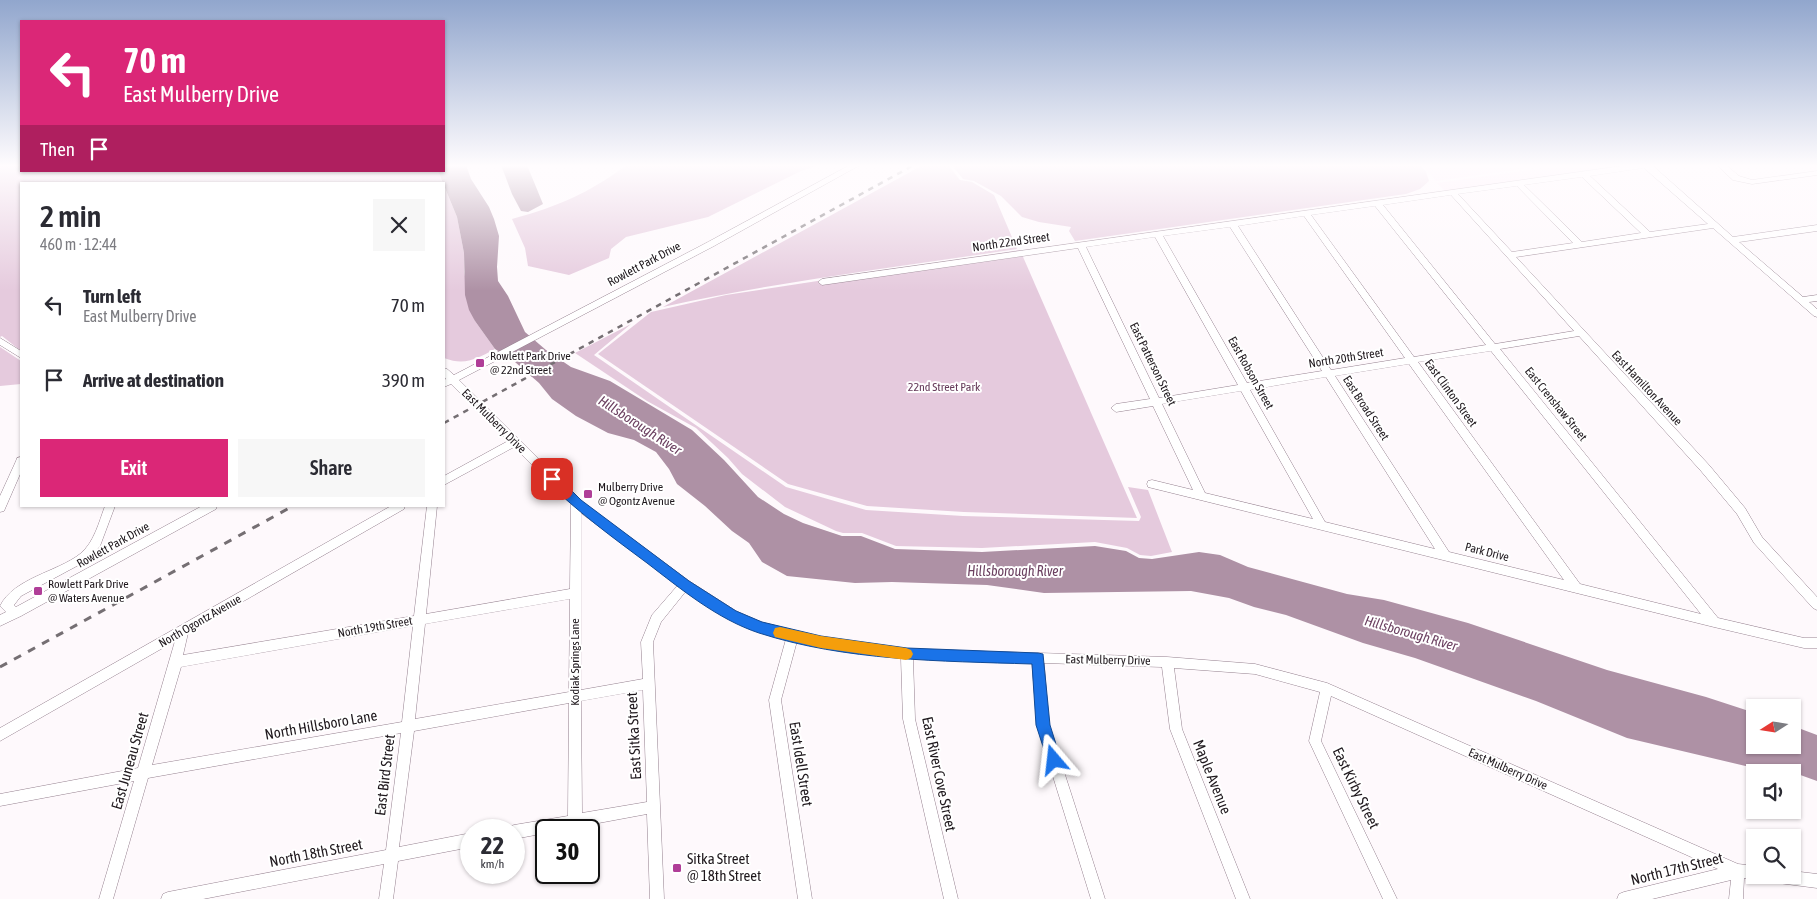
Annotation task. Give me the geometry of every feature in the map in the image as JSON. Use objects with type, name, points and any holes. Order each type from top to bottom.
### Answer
[{"type":"street","name":"Rowlett Park Drive","points":[[448,382],[542,334],[778,207]]},
{"type":"street","name":"North 22nd Street","points":[[822,282],[1356,207]]},
{"type":"street","name":"East Crenshaw Street","points":[[1379,207],[1714,622]]},
{"type":"street","name":"East Hamilton Avenue","points":[[1466,207],[1705,468],[1741,511],[1758,540],[1817,605]]},
{"type":"street","points":[[1542,207],[1580,245]]},
{"type":"street","points":[[1619,207],[1648,235]]},
{"type":"street","points":[[1694,207],[1817,314]]},
{"type":"street","name":"East Clinton Street","points":[[1306,214],[1576,588]]},
{"type":"street","name":"East Broad Street","points":[[1232,223],[1445,555]]},
{"type":"street","points":[[1510,255],[1715,225]]},
{"type":"street","points":[[1732,240],[1817,228]]},
{"type":"street","name":"East Robson Street","points":[[1158,234],[1320,524]]},
{"type":"street","name":"East Patterson Street","points":[[1081,245],[1200,495]]},
{"type":"street","points":[[1802,300],[1817,298]]},
{"type":"street","name":"North 20th Street","points":[[1116,408],[1580,333]]},
{"type":"street","points":[[0,341],[20,354]]},
{"type":"street","name":"East Mulberry Drive","points":[[448,382],[514,442],[576,503],[685,584],[732,615],[760,627],[821,642],[907,654],[1167,662],[1255,669],[1327,688],[1738,871],[1746,872]]},
{"type":"street","points":[[445,481],[514,442]]},
{"type":"street","points":[[0,508],[20,462]]},
{"type":"street","name":"Park Drive","points":[[1152,484],[1714,622],[1804,643],[1817,643]]},
{"type":"street","name":"Kodiak Springs Lane","points":[[575,819],[576,503]]},
{"type":"street","points":[[17,612],[6,606],[17,594],[84,557],[96,543],[110,507]]},
{"type":"street","name":"Rowlett Park Drive","points":[[0,620],[210,507]]},
{"type":"street","name":"North Ogontz Avenue","points":[[0,735],[398,507]]},
{"type":"street","name":"East Bird Street","points":[[386,899],[408,726],[432,507]]},
{"type":"street","name":"East Sitka Street","points":[[658,899],[647,642],[656,620],[685,584]]},
{"type":"street","name":"North 19th Street","points":[[176,662],[575,593]]},
{"type":"street","name":"East Juneau Street","points":[[106,899],[176,662],[183,631]]},
{"type":"street","name":"East Idell Street","points":[[793,636],[775,700],[806,899]]},
{"type":"street","name":"East River Cove Street","points":[[907,654],[909,719],[951,899]]},
{"type":"street","points":[[1038,659],[1043,725],[1098,899]]},
{"type":"street","name":"Maple Avenue","points":[[1167,662],[1176,730],[1244,899]]},
{"type":"street","name":"North Hillsboro Lane","points":[[0,800],[648,684]]},
{"type":"street","name":"East Kirby Street","points":[[1327,688],[1315,741],[1390,899]]},
{"type":"street","points":[[586,819],[653,807]]},
{"type":"street","name":"North 18th Street","points":[[168,899],[460,842]]},
{"type":"street","points":[[1736,899],[1738,871]]},
{"type":"street","name":"North 17th Street","points":[[1624,899],[1738,871]]},
{"type":"street","points":[[1801,879],[1817,881]]},
{"type":"green space","points":[[0,207],[20,207],[20,350],[2,336],[0,337]]},
{"type":"green space","points":[[445,207],[453,207],[457,217],[464,253],[464,272],[475,321],[495,349],[470,360],[445,358]]},
{"type":"green space","points":[[550,207],[728,207],[708,217],[626,237],[611,249],[609,258],[569,275],[528,266],[525,248],[512,219]]},
{"type":"green space","points":[[846,207],[999,207],[1017,249],[795,282],[663,307]]},
{"type":"green space","points":[[1012,207],[1315,207],[1075,241],[1069,231],[1071,227],[1022,217]]},
{"type":"green space","name":"22nd Street Park","points":[[1020,250],[1137,518],[964,512],[867,506],[788,484],[598,354],[651,312],[726,295]]},
{"type":"green space","points":[[631,324],[594,355],[786,487],[866,510],[963,516],[1139,521],[1141,517],[1128,487],[1148,490],[1172,552],[1151,556],[1140,555],[1127,548],[1095,542],[982,548],[896,546],[862,533],[836,531],[785,507],[742,474],[696,428],[647,401],[575,353]]},
{"type":"green space","points":[[0,347],[20,360],[20,384],[0,386]]},
{"type":"water","name":"Hillsborough River","points":[[453,207],[489,207],[499,236],[498,281],[508,296],[525,332],[546,350],[571,367],[610,381],[692,430],[724,460],[758,497],[784,514],[803,523],[842,536],[861,536],[895,549],[982,552],[1095,546],[1126,551],[1139,558],[1152,559],[1199,552],[1220,555],[1248,567],[1347,594],[1384,600],[1468,623],[1607,670],[1746,710],[1746,754],[1801,754],[1801,729],[1817,735],[1817,781],[1801,775],[1801,764],[1746,764],[1746,766],[1627,738],[1536,701],[1415,658],[1363,643],[1286,615],[1229,598],[1191,591],[1044,593],[987,585],[892,582],[855,583],[787,576],[762,562],[749,543],[677,484],[669,469],[656,452],[634,440],[608,433],[576,416],[552,399],[539,383],[515,362],[495,349],[469,310],[465,295],[464,253],[457,217]]},
{"type":"water","points":[[519,207],[537,207],[528,212],[521,211]]},
{"type":"railway","points":[[445,422],[838,207]]},
{"type":"railway","points":[[0,667],[291,507]]},
{"type":"slow traffic","points":[[780,633],[821,642],[906,654]]},
{"type":"place","name":"Rowlett Park Drive @ 22nd Street","points":[[480,363]]},
{"type":"place","name":"Mulberry Drive @ Ogontz Avenue","points":[[588,494]]},
{"type":"place","name":"Rowlett Park Drive @ Waters Avenue","points":[[38,591]]},
{"type":"place","name":"Sitka Street @ 18th Street","points":[[677,868]]},
{"type":"route","points":[[552,479],[576,503],[685,584],[732,615],[760,627],[821,642],[907,654],[1038,659],[1043,725],[1054,760]]}]
